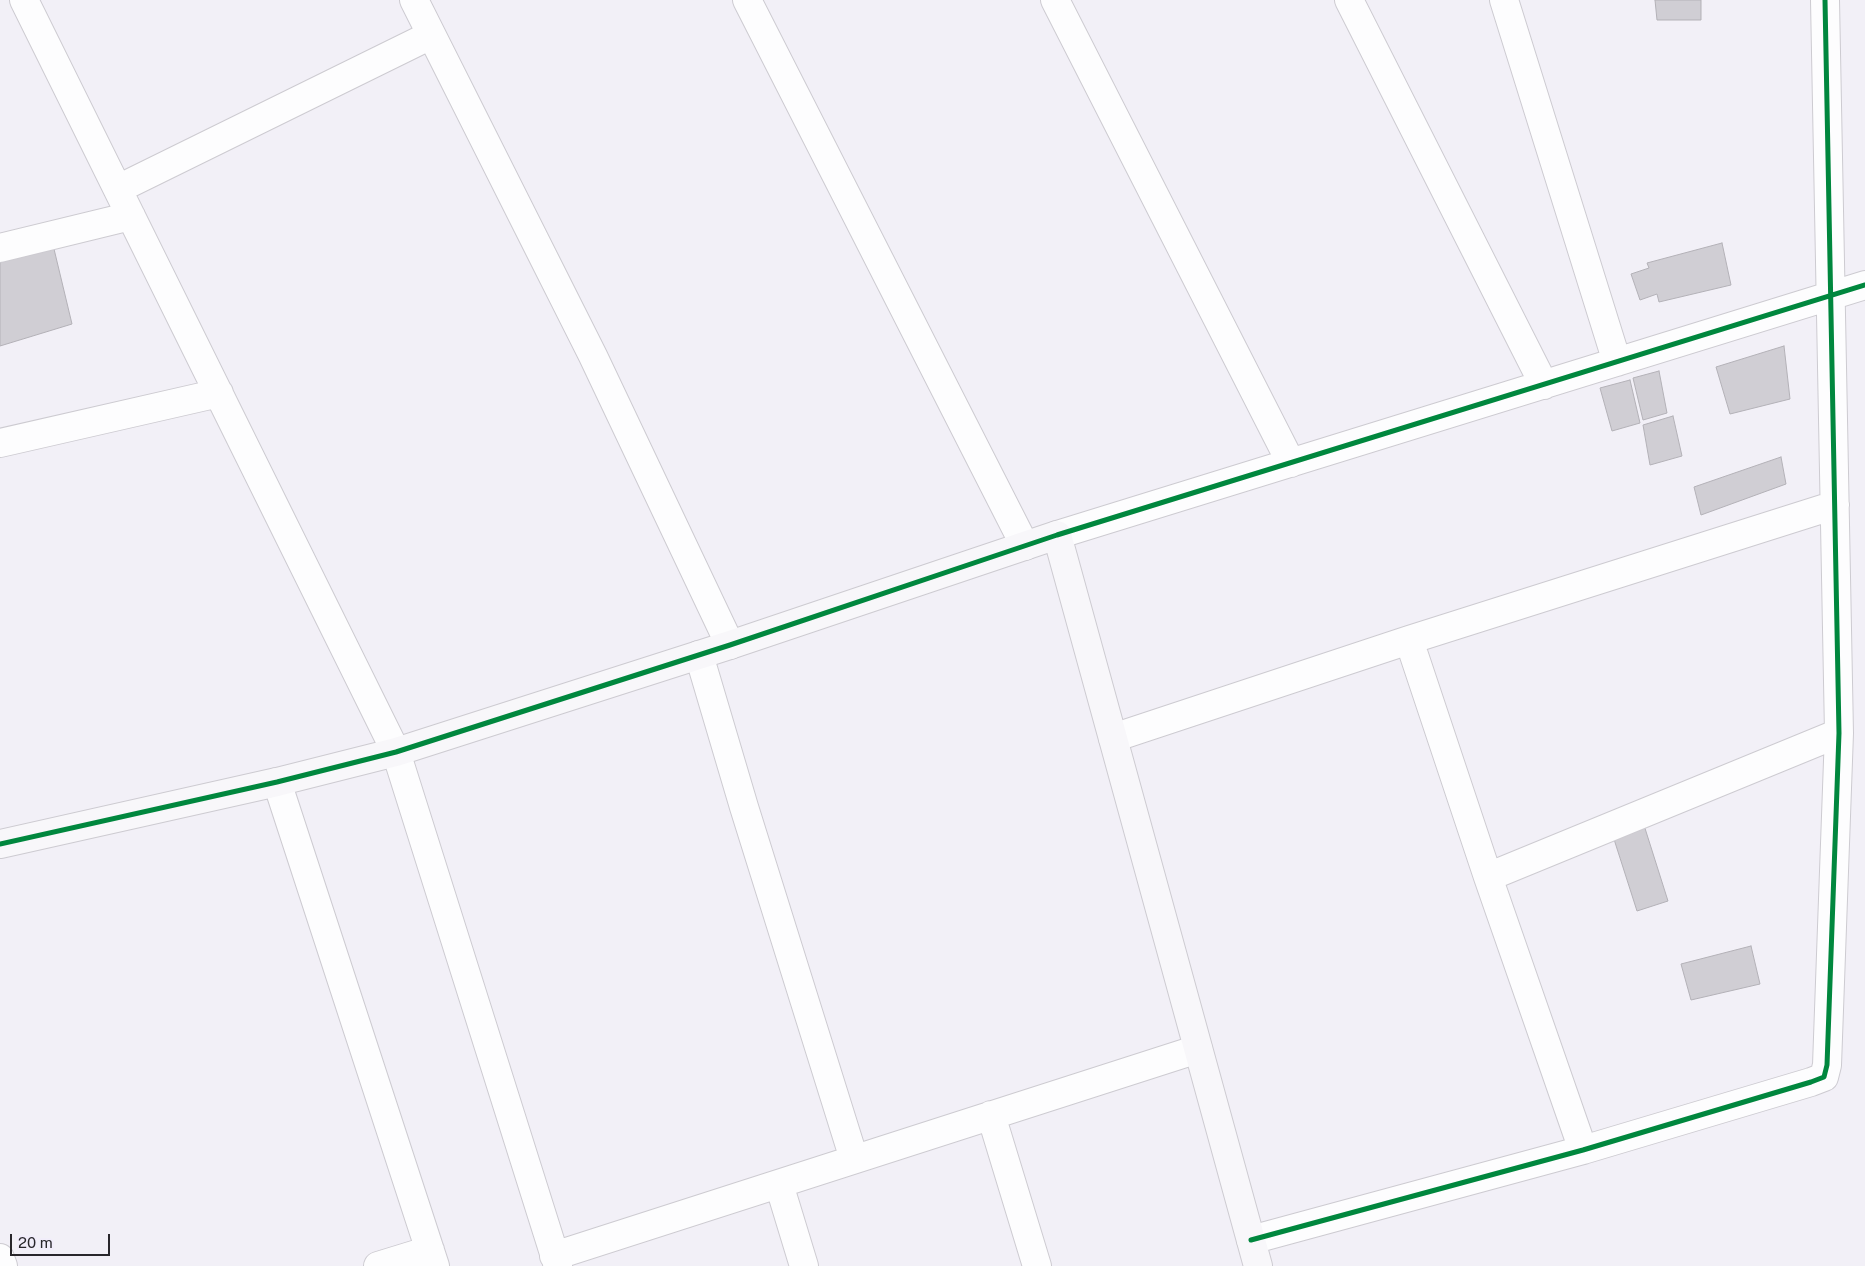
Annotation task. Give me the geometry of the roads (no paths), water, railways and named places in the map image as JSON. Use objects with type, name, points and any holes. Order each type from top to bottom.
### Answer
[{"type":"street","points":[[24,0],[396,752],[556,1261],[854,1159],[1198,1049]]},
{"type":"street","points":[[414,0],[593,356],[730,644]]},
{"type":"street","points":[[747,0],[1025,546]]},
{"type":"street","points":[[1056,0],[1291,463]]},
{"type":"street","points":[[1349,0],[1544,385]]},
{"type":"street","points":[[1504,0],[1617,362]]},
{"type":"street","points":[[1250,1240],[1583,1150],[1824,1077],[1827,1065],[1839,733],[1825,0]]},
{"type":"street","points":[[118,190],[431,35]]},
{"type":"street","points":[[0,248],[131,216]]},
{"type":"street","points":[[0,844],[277,782],[396,752],[699,655],[1025,546],[1865,285]]},
{"type":"street","points":[[0,443],[218,393]]},
{"type":"street","points":[[1113,738],[1409,640],[1835,505]]},
{"type":"street","points":[[1057,536],[1258,1266]]},
{"type":"street","points":[[1409,640],[1488,877],[1583,1150]]},
{"type":"street","points":[[699,655],[744,807],[854,1159]]},
{"type":"street","points":[[1488,877],[1839,733]]},
{"type":"street","points":[[277,782],[432,1258],[378,1266]]},
{"type":"street","points":[[991,1115],[1037,1266]]},
{"type":"street","points":[[779,1184],[804,1266]]},
{"type":"street","points":[[0,1258],[2,1266]]}]
